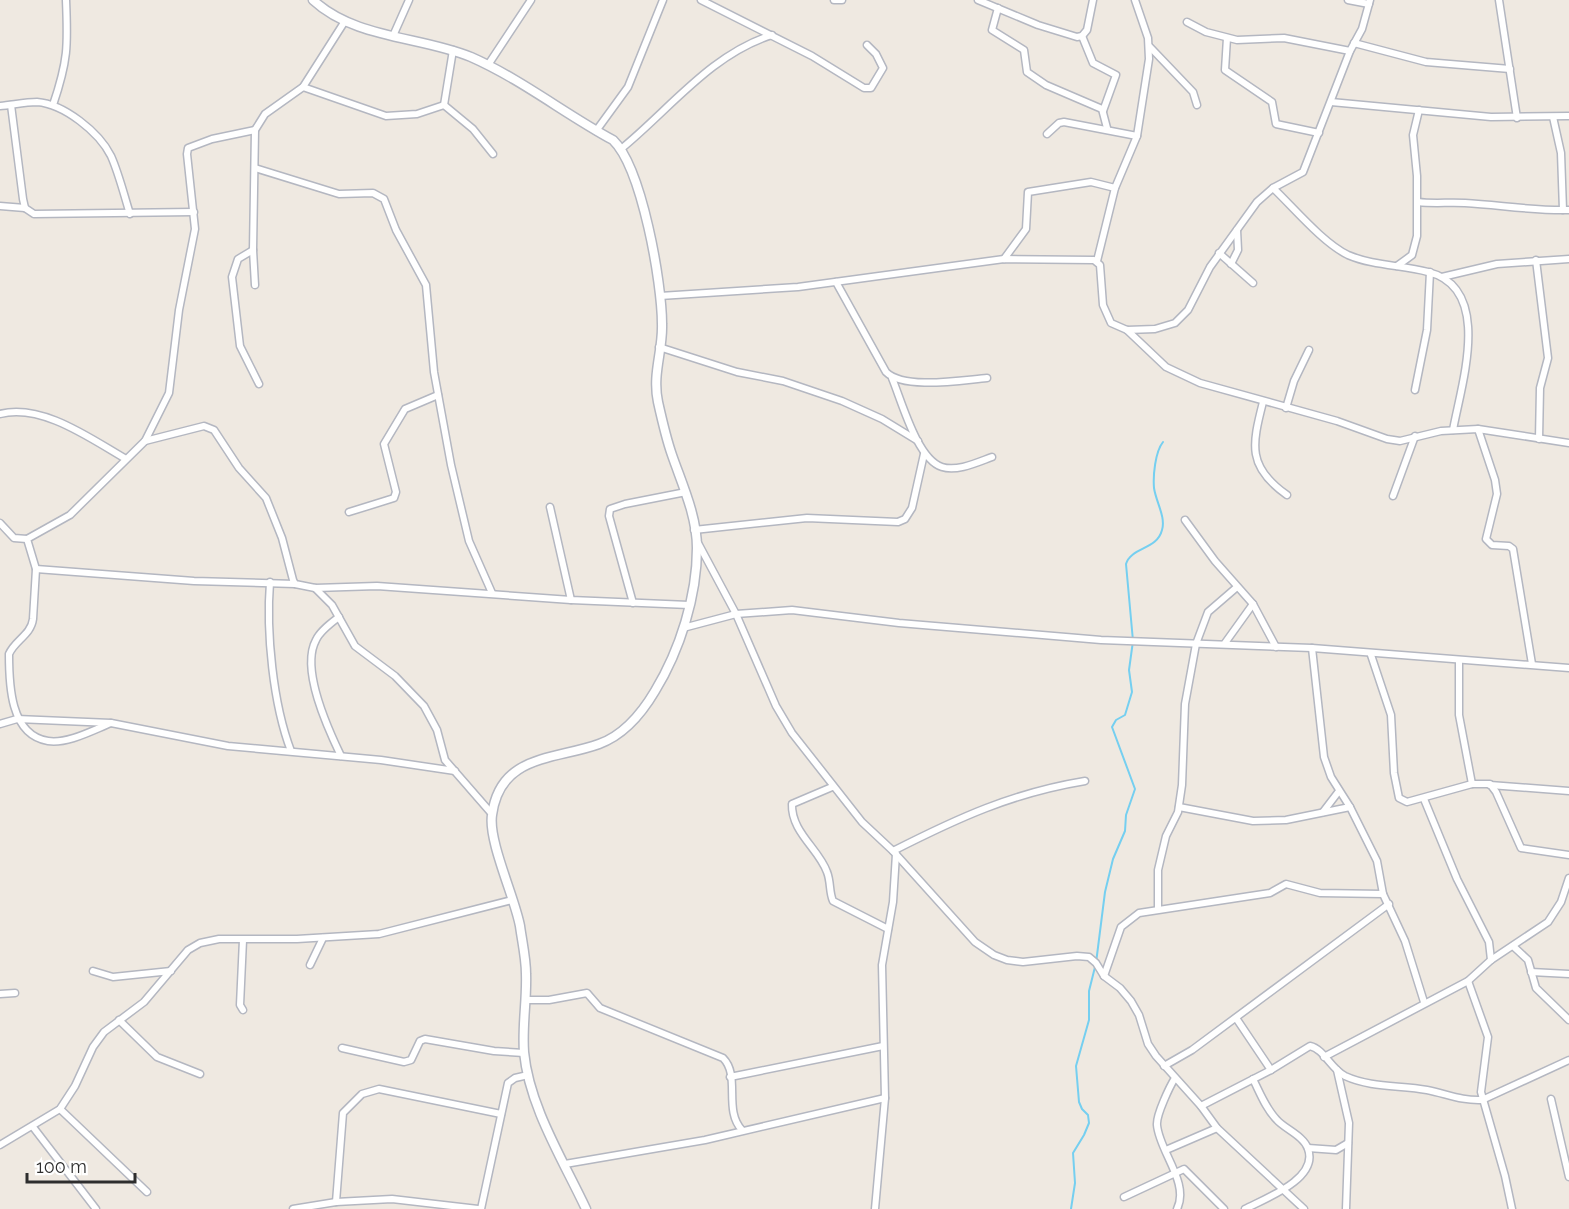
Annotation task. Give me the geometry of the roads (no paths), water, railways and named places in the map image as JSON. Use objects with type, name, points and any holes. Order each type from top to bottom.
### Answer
[{"type":"street","points":[[53,105],[69,47],[66,0]]},
{"type":"street","points":[[313,0],[345,21],[393,36],[453,50],[488,65],[621,149],[631,168],[640,198],[660,296],[662,330],[658,347],[656,386],[658,400],[671,453],[686,492],[694,530],[698,543],[736,614],[776,706],[807,756],[862,822],[894,853],[975,942],[1006,960],[1053,961],[1068,955],[1089,957],[1096,963],[1104,976],[1120,988],[1131,1001],[1139,1015],[1148,1044],[1164,1066],[1201,1106],[1216,1128],[1304,1209]]},
{"type":"street","points":[[393,36],[409,0]]},
{"type":"street","points":[[488,65],[531,0]]},
{"type":"street","points":[[596,132],[628,87],[663,0]]},
{"type":"street","points":[[701,0],[812,56],[864,88],[870,88],[876,83],[883,68],[876,54],[867,45]]},
{"type":"street","points":[[834,0],[842,0]]},
{"type":"street","points":[[978,0],[1038,25],[1082,36]]},
{"type":"street","points":[[1082,36],[1088,30],[1093,0]]},
{"type":"street","points":[[1135,0],[1150,47],[1193,92],[1197,105]]},
{"type":"street","points":[[1127,330],[1155,328],[1175,323],[1194,301],[1219,253],[1257,202],[1273,188],[1303,172],[1370,2],[1348,0]]},
{"type":"street","points":[[1499,0],[1517,118]]},
{"type":"street","points":[[998,8],[992,30],[1024,50],[1027,72],[1046,85],[1103,111]]},
{"type":"street","points":[[255,285],[253,250],[255,130],[265,114],[303,87],[345,21]]},
{"type":"street","points":[[1187,22],[1206,32],[1227,38],[1246,41],[1284,38],[1350,51]]},
{"type":"street","points":[[621,149],[725,58],[749,42],[772,35]]},
{"type":"street","points":[[1082,36],[1093,63],[1116,75],[1103,111],[1107,128]]},
{"type":"street","points":[[1227,38],[1225,70],[1272,102],[1276,124],[1320,133]]},
{"type":"street","points":[[1354,44],[1426,62],[1510,69]]},
{"type":"street","points":[[1150,47],[1137,136],[1115,188],[1097,261],[1103,305],[1107,318],[1112,323],[1127,330],[1156,359],[1182,375],[1394,441],[1454,430],[1478,429],[1569,443]]},
{"type":"street","points":[[444,105],[453,50]]},
{"type":"street","points":[[303,87],[386,116],[417,114],[444,105]]},
{"type":"street","points":[[0,106],[37,102],[53,105],[77,120],[102,142],[111,156],[130,214]]},
{"type":"street","points":[[1331,102],[1517,118],[1569,116]]},
{"type":"street","points":[[10,105],[25,208]]},
{"type":"street","points":[[444,105],[473,129],[493,154]]},
{"type":"street","points":[[1397,266],[1412,255],[1415,247],[1418,202],[1413,135],[1419,110]]},
{"type":"street","points":[[1418,202],[1442,205],[1462,202],[1566,210],[1562,165],[1553,117]]},
{"type":"street","points":[[1047,134],[1059,123],[1064,122],[1107,128],[1137,136]]},
{"type":"street","points":[[0,524],[14,538],[27,539],[70,515],[145,441],[168,393],[179,310],[193,248],[194,212],[188,148],[212,139],[255,130]]},
{"type":"street","points":[[255,168],[339,194],[373,193],[384,198],[396,230],[426,285],[438,395],[469,541],[492,593]]},
{"type":"street","points":[[1004,258],[1026,229],[1028,192],[1090,182],[1115,188]]},
{"type":"street","points":[[1273,188],[1336,248],[1365,260],[1430,272],[1442,277],[1458,291],[1468,327],[1467,363],[1454,430]]},
{"type":"street","points":[[0,206],[25,208],[34,214],[194,212]]},
{"type":"street","points":[[1231,264],[1238,250],[1236,230]]},
{"type":"street","points":[[253,250],[238,259],[232,277],[240,346],[259,384]]},
{"type":"street","points":[[1219,253],[1253,283]]},
{"type":"street","points":[[660,296],[836,282],[1004,258],[1097,261]]},
{"type":"street","points":[[1442,277],[1468,269],[1536,260],[1569,259]]},
{"type":"street","points":[[1536,260],[1548,358],[1540,388],[1539,439]]},
{"type":"street","points":[[1415,390],[1427,330],[1430,272]]},
{"type":"street","points":[[836,282],[886,372],[892,378],[924,454],[931,462],[952,469],[992,457]]},
{"type":"street","points":[[658,347],[737,372],[783,381],[842,401],[882,419],[918,441]]},
{"type":"street","points":[[1286,408],[1294,381],[1309,350]]},
{"type":"street","points":[[892,378],[928,382],[987,378]]},
{"type":"street","points":[[349,512],[394,498],[396,492],[384,444],[405,409],[438,395]]},
{"type":"street","points":[[1263,402],[1255,432],[1257,458],[1268,482],[1287,495]]},
{"type":"street","points":[[0,414],[29,412],[69,428],[126,459]]},
{"type":"street","points":[[145,441],[204,426],[214,430],[239,468],[266,498],[296,584]]},
{"type":"street","points":[[1478,429],[1495,480],[1497,494],[1486,540],[1492,545],[1509,546],[1513,549],[1532,664]]},
{"type":"street","points":[[1393,496],[1415,436]]},
{"type":"street","points":[[694,530],[807,518],[898,522],[905,519],[912,508],[924,454]]},
{"type":"street","points":[[633,603],[610,509],[686,492]]},
{"type":"street","points":[[550,507],[571,600]]},
{"type":"street","points":[[1185,520],[1253,604],[1276,647]]},
{"type":"street","points":[[27,539],[36,569],[32,627],[12,646],[9,654],[17,719],[26,729],[48,741],[82,734],[111,723]]},
{"type":"street","points":[[586,1209],[542,1115],[528,1075],[524,1053],[526,972],[519,923],[492,814],[496,798],[505,783],[524,765],[600,744],[630,725],[656,690],[671,661],[689,606],[698,543]]},
{"type":"street","points":[[36,569],[194,581],[270,582],[315,588],[377,586],[689,606]]},
{"type":"street","points":[[270,582],[268,603],[274,675],[283,729],[291,751]]},
{"type":"street","points":[[1158,908],[1158,870],[1166,836],[1179,807],[1185,704],[1196,644],[1208,612],[1237,587]]},
{"type":"street","points":[[315,588],[339,617],[355,646],[395,676],[424,706],[437,730],[445,760],[492,814]]},
{"type":"street","points":[[1225,643],[1253,604]]},
{"type":"street","points":[[683,628],[736,614],[792,610],[899,623],[1101,640],[1312,648],[1371,655],[1569,668]]},
{"type":"street","points":[[339,617],[316,640],[312,651],[312,675],[319,704],[340,756]]},
{"type":"street","points":[[1312,648],[1324,757],[1339,791],[1350,807],[1377,861],[1383,894],[1406,941],[1424,1002]]},
{"type":"street","points":[[1371,655],[1391,715],[1396,790],[1403,801],[1424,799],[1472,784],[1569,791]]},
{"type":"street","points":[[1460,660],[1459,715],[1472,784]]},
{"type":"street","points":[[0,724],[17,719],[111,723],[228,746],[340,756],[455,771]]},
{"type":"street","points":[[894,853],[981,809],[1039,789],[1086,781]]},
{"type":"street","points":[[1490,784],[1496,792],[1521,848],[1569,855]]},
{"type":"street","points":[[832,787],[792,804],[800,830],[807,845],[826,869],[833,901],[888,929]]},
{"type":"street","points":[[1323,812],[1339,791]]},
{"type":"street","points":[[1424,799],[1457,879],[1489,942],[1491,960]]},
{"type":"street","points":[[1179,807],[1253,821],[1286,820],[1350,807]]},
{"type":"street","points":[[875,1209],[885,1098],[882,965],[888,929],[894,853]]},
{"type":"street","points":[[1324,1057],[1467,981],[1491,960],[1548,922],[1561,902],[1569,878]]},
{"type":"street","points":[[1104,976],[1121,927],[1139,913],[1158,908],[1270,893],[1286,884],[1320,893],[1383,894]]},
{"type":"street","points":[[0,1145],[60,1109],[75,1086],[93,1047],[118,1020],[144,1002],[188,950],[200,943],[219,939],[322,938],[379,934],[512,900]]},
{"type":"street","points":[[1164,1066],[1192,1050],[1389,904]]},
{"type":"street","points":[[310,965],[322,938]]},
{"type":"street","points":[[243,940],[240,1005],[243,1010]]},
{"type":"street","points":[[1513,946],[1528,960],[1536,988],[1569,1020]]},
{"type":"street","points":[[93,971],[113,977],[171,971]]},
{"type":"street","points":[[1531,972],[1569,974]]},
{"type":"street","points":[[1467,981],[1488,1037],[1482,1100],[1505,1176],[1512,1209]]},
{"type":"street","points":[[0,994],[15,993]]},
{"type":"street","points":[[526,1000],[549,1000],[587,993],[600,1008],[723,1058],[730,1077],[734,1119],[742,1130]]},
{"type":"street","points":[[1236,1018],[1271,1070]]},
{"type":"street","points":[[118,1020],[157,1057],[200,1074]]},
{"type":"street","points":[[342,1048],[404,1062],[411,1060],[420,1041],[425,1039],[495,1051],[524,1053]]},
{"type":"street","points":[[730,1077],[883,1046]]},
{"type":"street","points":[[1201,1106],[1271,1070],[1310,1046],[1337,1070],[1352,1078],[1378,1085],[1426,1090],[1460,1099],[1482,1100],[1529,1076],[1569,1060]]},
{"type":"street","points":[[1337,1070],[1349,1123],[1346,1209]]},
{"type":"street","points":[[293,1209],[322,1207],[336,1202],[392,1199],[479,1209],[508,1083],[528,1075]]},
{"type":"street","points":[[1175,1078],[1169,1087],[1156,1124],[1180,1193],[1177,1209]]},
{"type":"street","points":[[1253,1079],[1278,1121],[1308,1148],[1336,1150],[1348,1143]]},
{"type":"street","points":[[336,1202],[343,1113],[362,1094],[379,1089],[501,1114]]},
{"type":"street","points":[[565,1164],[682,1144],[885,1098]]},
{"type":"street","points":[[1551,1098],[1569,1177]]},
{"type":"street","points":[[60,1109],[147,1192]]},
{"type":"street","points":[[33,1127],[96,1209]]},
{"type":"street","points":[[1166,1150],[1216,1128]]},
{"type":"street","points":[[1245,1209],[1283,1190],[1302,1174],[1307,1164],[1308,1148]]},
{"type":"street","points":[[1124,1197],[1174,1172],[1188,1170],[1224,1209]]},
{"type":"waterway","points":[[1071,1209],[1075,1183],[1073,1153],[1089,1123],[1088,1115],[1079,1102],[1076,1066],[1089,1020],[1089,991],[1096,963],[1105,892],[1113,859],[1125,831],[1126,815],[1135,789],[1112,727],[1116,720],[1125,715],[1132,692],[1129,670],[1133,641],[1126,564],[1133,554],[1155,541],[1162,530],[1163,520],[1155,493],[1154,471],[1156,458],[1163,442]]}]
